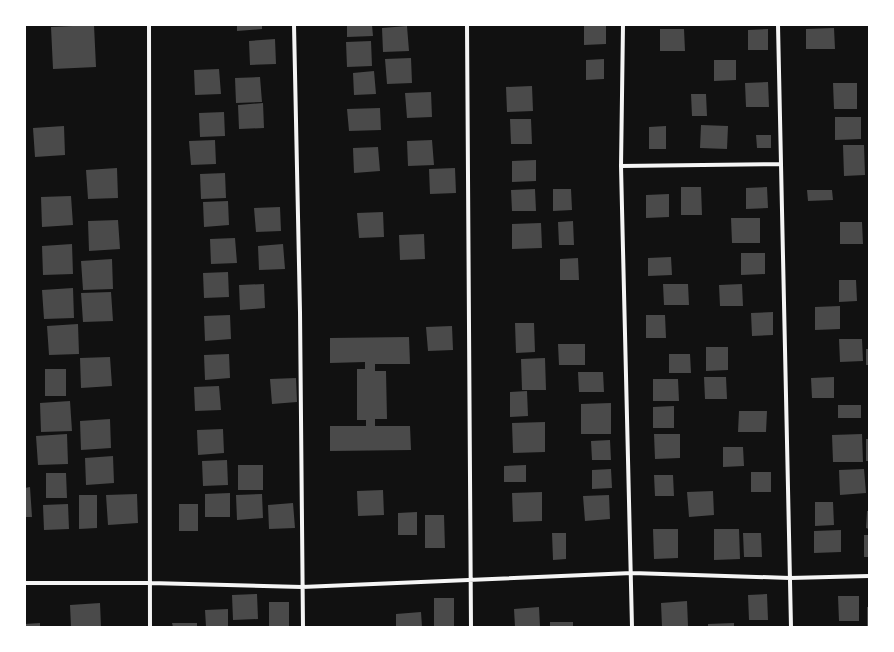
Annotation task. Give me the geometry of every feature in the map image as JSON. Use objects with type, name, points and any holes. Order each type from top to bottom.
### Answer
[{"type":"street","points":[[149,25],[150,627]]},
{"type":"street","points":[[294,25],[300,312],[303,627]]},
{"type":"street","points":[[467,25],[471,627]]},
{"type":"street","points":[[623,25],[621,166],[632,574],[632,627]]},
{"type":"street","points":[[778,25],[791,627]]},
{"type":"street","points":[[621,166],[780,164]]},
{"type":"street","points":[[25,583],[150,583],[302,587],[471,579],[632,574],[790,578],[869,576]]},
{"type":"building","points":[[94,25],[96,67],[53,69],[51,27]]},
{"type":"building","points":[[237,25],[262,25],[262,29],[237,31]]},
{"type":"building","points":[[347,25],[372,25],[373,36],[347,37]]},
{"type":"building","points":[[584,25],[606,25],[606,44],[584,45]]},
{"type":"building","points":[[407,26],[409,51],[383,52],[382,28]]},
{"type":"building","points":[[834,28],[835,49],[806,49],[806,29]]},
{"type":"building","points":[[660,29],[684,29],[685,51],[660,51]]},
{"type":"building","points":[[768,29],[768,50],[748,50],[748,30]]},
{"type":"building","points":[[275,39],[276,64],[250,65],[249,41]]},
{"type":"building","points":[[371,41],[372,66],[347,67],[346,42]]},
{"type":"building","points":[[411,58],[412,83],[387,84],[385,59]]},
{"type":"building","points":[[604,59],[604,79],[586,80],[586,60]]},
{"type":"building","points":[[714,60],[736,60],[736,80],[714,81]]},
{"type":"building","points":[[219,69],[221,94],[195,95],[194,70]]},
{"type":"building","points":[[374,71],[376,94],[354,95],[353,73]]},
{"type":"building","points":[[260,77],[262,102],[236,103],[235,78]]},
{"type":"building","points":[[768,82],[769,107],[746,107],[745,83]]},
{"type":"building","points":[[833,83],[857,83],[857,109],[834,109]]},
{"type":"building","points":[[532,86],[533,111],[507,112],[506,87]]},
{"type":"building","points":[[431,92],[432,117],[407,118],[405,93]]},
{"type":"building","points":[[691,94],[706,94],[707,116],[692,116]]},
{"type":"building","points":[[263,103],[264,128],[239,129],[238,105]]},
{"type":"building","points":[[380,108],[381,130],[349,131],[347,109]]},
{"type":"building","points":[[224,112],[225,136],[200,137],[199,113]]},
{"type":"building","points":[[835,117],[861,117],[861,139],[835,140]]},
{"type":"building","points":[[510,119],[531,119],[532,144],[511,144]]},
{"type":"building","points":[[701,125],[728,126],[727,149],[700,148]]},
{"type":"building","points":[[64,126],[65,155],[35,157],[33,128]]},
{"type":"building","points":[[666,126],[666,149],[649,149],[649,127]]},
{"type":"building","points":[[756,135],[771,135],[771,148],[757,148]]},
{"type":"building","points":[[215,140],[216,164],[191,165],[189,141]]},
{"type":"building","points":[[432,140],[434,165],[408,166],[407,141]]},
{"type":"building","points":[[843,145],[864,145],[865,175],[844,176]]},
{"type":"building","points":[[378,147],[380,171],[354,173],[353,148]]},
{"type":"building","points":[[536,160],[536,181],[512,182],[512,161]]},
{"type":"building","points":[[117,168],[118,198],[88,199],[86,170]]},
{"type":"building","points":[[455,168],[456,193],[430,194],[429,169]]},
{"type":"building","points":[[225,173],[226,198],[201,199],[200,174]]},
{"type":"building","points":[[681,187],[701,187],[702,215],[681,215]]},
{"type":"building","points":[[767,187],[768,208],[746,209],[746,188]]},
{"type":"building","points":[[535,189],[536,211],[512,211],[511,190]]},
{"type":"building","points":[[553,189],[571,189],[572,210],[553,211]]},
{"type":"building","points":[[807,190],[832,190],[833,200],[808,201]]},
{"type":"building","points":[[669,194],[669,217],[646,218],[646,195]]},
{"type":"building","points":[[71,196],[73,225],[42,227],[41,197]]},
{"type":"building","points":[[228,201],[229,225],[204,227],[203,202]]},
{"type":"building","points":[[280,207],[281,231],[256,232],[254,208]]},
{"type":"building","points":[[383,212],[384,237],[359,238],[357,213]]},
{"type":"building","points":[[731,218],[760,218],[760,243],[732,243]]},
{"type":"building","points":[[118,220],[120,249],[89,251],[88,221]]},
{"type":"building","points":[[573,221],[574,245],[559,245],[558,222]]},
{"type":"building","points":[[840,222],[862,222],[863,244],[840,244]]},
{"type":"building","points":[[541,223],[542,248],[512,249],[512,224]]},
{"type":"building","points":[[424,234],[425,259],[400,260],[399,235]]},
{"type":"building","points":[[235,238],[237,263],[211,264],[210,239]]},
{"type":"building","points":[[72,244],[73,274],[43,275],[42,246]]},
{"type":"building","points":[[283,244],[285,269],[259,270],[258,246]]},
{"type":"building","points":[[741,253],[765,253],[765,274],[741,275]]},
{"type":"building","points":[[671,257],[672,275],[648,276],[648,258]]},
{"type":"building","points":[[578,258],[579,280],[560,280],[560,259]]},
{"type":"building","points":[[112,259],[113,289],[83,290],[81,261]]},
{"type":"building","points":[[228,272],[229,297],[204,298],[203,273]]},
{"type":"building","points":[[839,280],[856,280],[857,301],[839,302]]},
{"type":"building","points":[[264,284],[265,308],[240,310],[239,285]]},
{"type":"building","points":[[663,284],[688,284],[689,305],[664,305]]},
{"type":"building","points":[[742,284],[743,306],[720,306],[719,285]]},
{"type":"building","points":[[73,288],[74,318],[44,319],[42,290]]},
{"type":"building","points":[[111,292],[113,321],[83,322],[81,293]]},
{"type":"building","points":[[840,306],[840,329],[815,330],[815,307]]},
{"type":"building","points":[[773,312],[773,335],[752,336],[751,313]]},
{"type":"building","points":[[230,315],[231,339],[205,341],[204,316]]},
{"type":"building","points":[[646,315],[665,315],[666,338],[646,338]]},
{"type":"building","points":[[515,323],[534,323],[535,352],[516,353]]},
{"type":"building","points":[[78,324],[79,354],[49,355],[47,326]]},
{"type":"building","points":[[452,326],[453,350],[428,351],[426,327]]},
{"type":"building","points":[[409,337],[410,364],[375,364],[375,371],[386,371],[387,419],[375,419],[375,426],[410,426],[411,450],[330,451],[330,426],[366,426],[366,420],[357,420],[357,369],[365,369],[365,362],[330,363],[330,338]]},
{"type":"building","points":[[839,339],[862,339],[863,361],[840,362]]},
{"type":"building","points":[[558,344],[585,344],[585,365],[559,365]]},
{"type":"building","points":[[706,347],[728,347],[728,370],[706,371]]},
{"type":"building","points":[[866,349],[869,349],[869,365],[866,365]]},
{"type":"building","points":[[229,354],[230,378],[205,380],[204,355]]},
{"type":"building","points":[[669,354],[690,354],[691,373],[669,373]]},
{"type":"building","points":[[110,357],[112,386],[81,388],[80,358]]},
{"type":"building","points":[[545,358],[546,390],[522,390],[521,359]]},
{"type":"building","points":[[45,369],[66,369],[66,396],[45,396]]},
{"type":"building","points":[[578,372],[603,372],[604,392],[579,392]]},
{"type":"building","points":[[704,377],[726,377],[727,399],[705,399]]},
{"type":"building","points":[[834,377],[834,398],[812,398],[811,378]]},
{"type":"building","points":[[296,378],[297,402],[272,404],[270,379]]},
{"type":"building","points":[[653,379],[678,379],[679,401],[653,401]]},
{"type":"building","points":[[219,386],[221,410],[195,411],[194,387]]},
{"type":"building","points":[[527,391],[528,416],[510,417],[510,392]]},
{"type":"building","points":[[70,401],[72,431],[41,432],[40,403]]},
{"type":"building","points":[[611,403],[611,434],[581,434],[581,404]]},
{"type":"building","points":[[838,405],[861,405],[861,418],[838,418]]},
{"type":"building","points":[[674,406],[674,428],[653,428],[653,407]]},
{"type":"building","points":[[739,411],[767,411],[766,432],[738,432]]},
{"type":"building","points":[[110,419],[111,448],[81,450],[80,421]]},
{"type":"building","points":[[545,422],[545,452],[513,453],[512,423]]},
{"type":"building","points":[[223,429],[224,453],[198,455],[197,430]]},
{"type":"building","points":[[67,434],[68,464],[38,465],[36,436]]},
{"type":"building","points":[[654,434],[680,434],[680,458],[655,459]]},
{"type":"building","points":[[862,434],[863,462],[833,462],[832,435]]},
{"type":"building","points":[[866,439],[869,439],[869,461],[866,461]]},
{"type":"building","points":[[610,440],[611,460],[592,460],[591,441]]},
{"type":"building","points":[[723,447],[743,447],[744,466],[723,467]]},
{"type":"building","points":[[113,456],[114,483],[86,485],[85,458]]},
{"type":"building","points":[[227,460],[228,485],[203,486],[202,461]]},
{"type":"building","points":[[238,465],[263,465],[263,490],[238,490]]},
{"type":"building","points":[[526,465],[526,482],[504,482],[504,466]]},
{"type":"building","points":[[611,469],[612,488],[592,489],[592,470]]},
{"type":"building","points":[[864,469],[866,493],[840,495],[839,470]]},
{"type":"building","points":[[751,472],[771,472],[771,492],[751,492]]},
{"type":"building","points":[[46,473],[66,473],[67,498],[46,498]]},
{"type":"building","points":[[654,475],[673,475],[674,496],[655,496]]},
{"type":"building","points":[[30,487],[32,517],[25,517],[25,488]]},
{"type":"building","points":[[383,490],[384,515],[358,516],[357,491]]},
{"type":"building","points":[[713,491],[714,515],[689,517],[687,492]]},
{"type":"building","points":[[542,492],[542,521],[513,522],[512,493]]},
{"type":"building","points":[[230,493],[230,517],[205,517],[205,494]]},
{"type":"building","points":[[137,494],[138,523],[108,525],[106,495]]},
{"type":"building","points":[[262,494],[263,518],[237,520],[236,495]]},
{"type":"building","points":[[79,495],[97,495],[97,528],[79,529]]},
{"type":"building","points":[[609,495],[610,519],[585,521],[583,496]]},
{"type":"building","points":[[815,502],[833,502],[834,525],[815,526]]},
{"type":"building","points":[[293,503],[295,528],[269,529],[268,505]]},
{"type":"building","points":[[68,504],[69,529],[44,530],[43,505]]},
{"type":"building","points":[[179,504],[198,504],[198,531],[179,531]]},
{"type":"building","points":[[867,511],[869,511],[869,529],[866,528]]},
{"type":"building","points":[[417,512],[417,535],[398,535],[398,513]]},
{"type":"building","points":[[425,515],[444,515],[445,548],[425,548]]},
{"type":"building","points":[[653,529],[678,529],[678,558],[654,559]]},
{"type":"building","points":[[714,529],[739,529],[740,559],[714,560]]},
{"type":"building","points":[[841,530],[841,552],[814,553],[814,531]]},
{"type":"building","points":[[552,533],[566,533],[566,559],[553,560]]},
{"type":"building","points":[[743,533],[761,533],[762,557],[744,557]]},
{"type":"building","points":[[864,535],[869,535],[869,557],[864,557]]},
{"type":"building","points":[[257,594],[258,619],[233,620],[232,595]]},
{"type":"building","points":[[767,594],[768,620],[749,620],[748,595]]},
{"type":"building","points":[[838,596],[859,596],[859,621],[839,621]]},
{"type":"building","points":[[434,598],[454,598],[454,627],[434,627]]},
{"type":"building","points":[[687,601],[688,626],[662,627],[661,603]]},
{"type":"building","points":[[269,602],[289,602],[289,626],[269,626]]},
{"type":"building","points":[[100,603],[101,627],[71,627],[70,605]]},
{"type":"building","points":[[539,607],[540,627],[515,627],[514,609]]},
{"type":"building","points":[[867,607],[869,607],[869,627],[867,627]]},
{"type":"building","points":[[228,609],[228,627],[206,627],[205,610]]},
{"type":"building","points":[[421,612],[422,627],[396,627],[396,614]]},
{"type":"building","points":[[550,622],[573,622],[573,627],[550,627]]},
{"type":"building","points":[[40,623],[40,627],[25,627],[25,624]]},
{"type":"building","points":[[172,623],[197,623],[197,627],[173,627]]},
{"type":"building","points":[[734,623],[734,627],[708,627],[708,624]]}]
